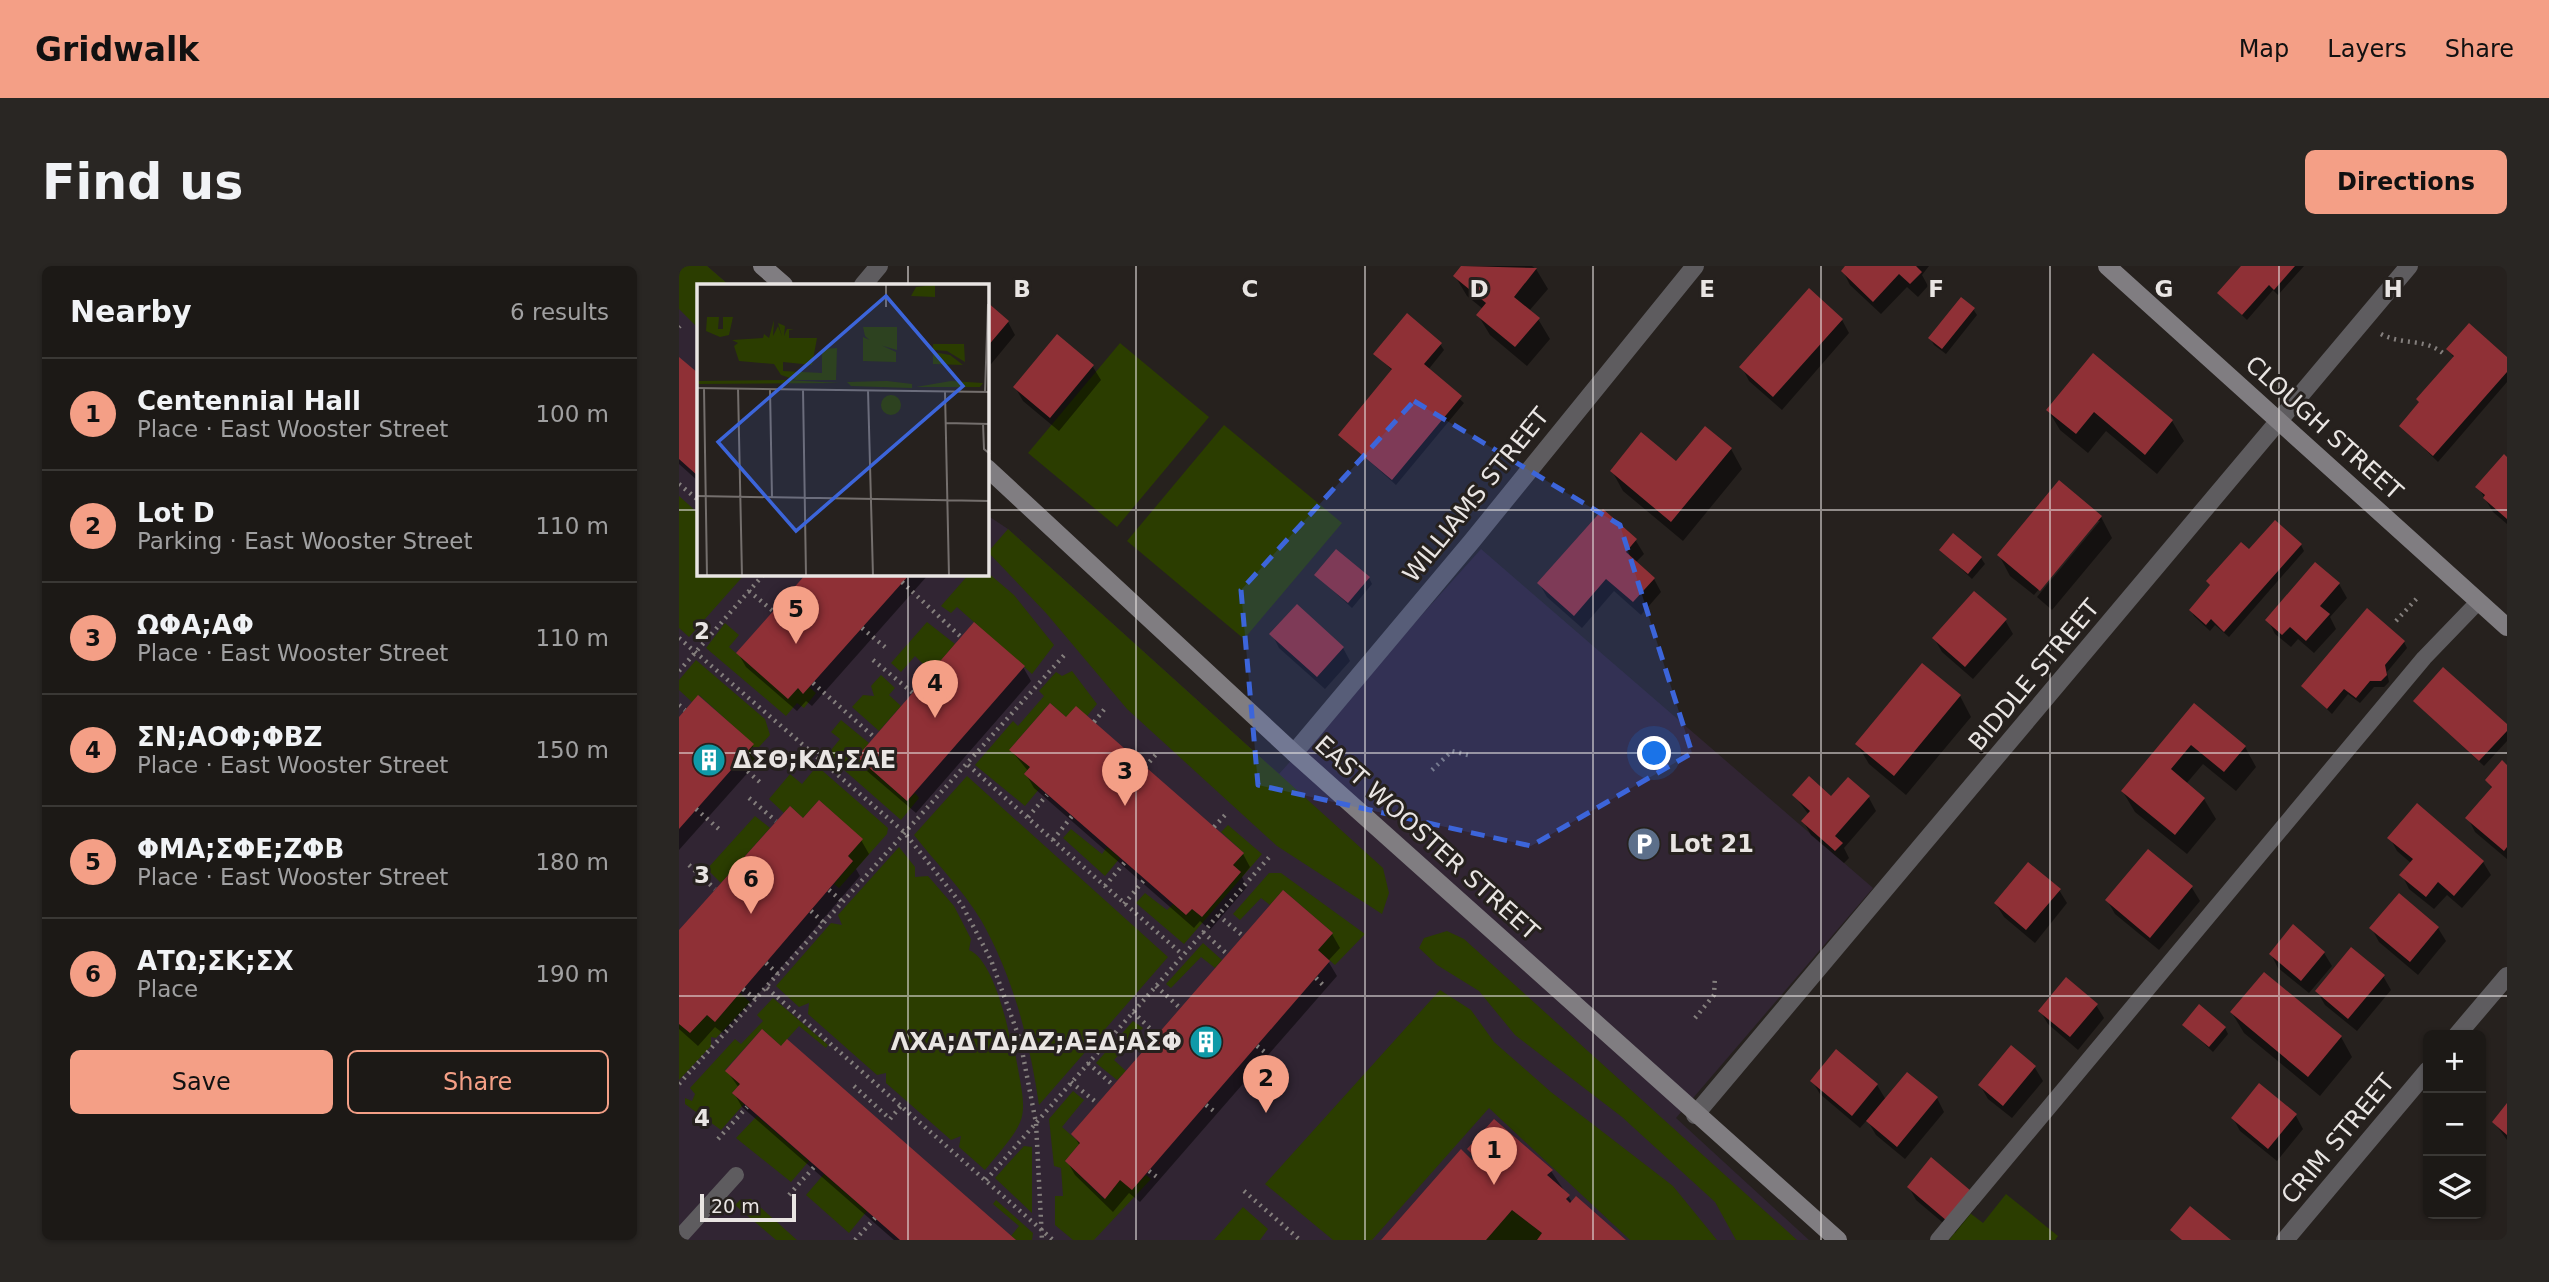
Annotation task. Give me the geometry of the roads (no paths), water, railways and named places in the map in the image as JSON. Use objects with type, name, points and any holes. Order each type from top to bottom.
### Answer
[{"type":"main road","points":[[762,266],[783,284]]},
{"type":"main road","name":"CLOUGH STREET","points":[[2107,266],[2507,627]]},
{"type":"main road","name":"EAST WOOSTER STREET","points":[[989,470],[1294,753],[1695,1115],[1838,1240]]},
{"type":"street","points":[[864,284],[879,266]]},
{"type":"street","name":"WILLIAMS STREET","points":[[1294,753],[1472,541],[1695,266]]},
{"type":"street","name":"BIDDLE STREET","points":[[1695,1115],[2409,266]]},
{"type":"street","points":[[2461,1030],[2507,976]]},
{"type":"street","name":"CRIM STREET","points":[[2285,1240],[2423,1076]]},
{"type":"lane","points":[[1938,1240],[2424,658],[2479,601]]},
{"type":"lane","points":[[679,1238],[736,1175]]},
{"type":"place","name":"ΦΜΑ;ΣΦΕ;ΖΦΒ","points":[[796,644]]},
{"type":"place","name":"ΣΝ;ΑΟΦ;ΦΒΖ","points":[[935,718]]},
{"type":"place","name":"ΔΣΘ;ΚΔ;ΣΑΕ","points":[[709,760]]},
{"type":"place","name":"ΩΦΑ;ΑΦ","points":[[1125,806]]},
{"type":"place","name":"Lot 21","points":[[1644,844]]},
{"type":"place","name":"ΑΤΩ;ΣΚ;ΣΧ","points":[[751,914]]},
{"type":"place","name":"ΛΧΑ;ΔΤΔ;ΔΖ;ΑΞΔ;ΑΣΦ","points":[[1206,1042]]},
{"type":"place","name":"Lot D","points":[[1266,1113]]},
{"type":"place","name":"Centennial Hall","points":[[1494,1185]]}]
